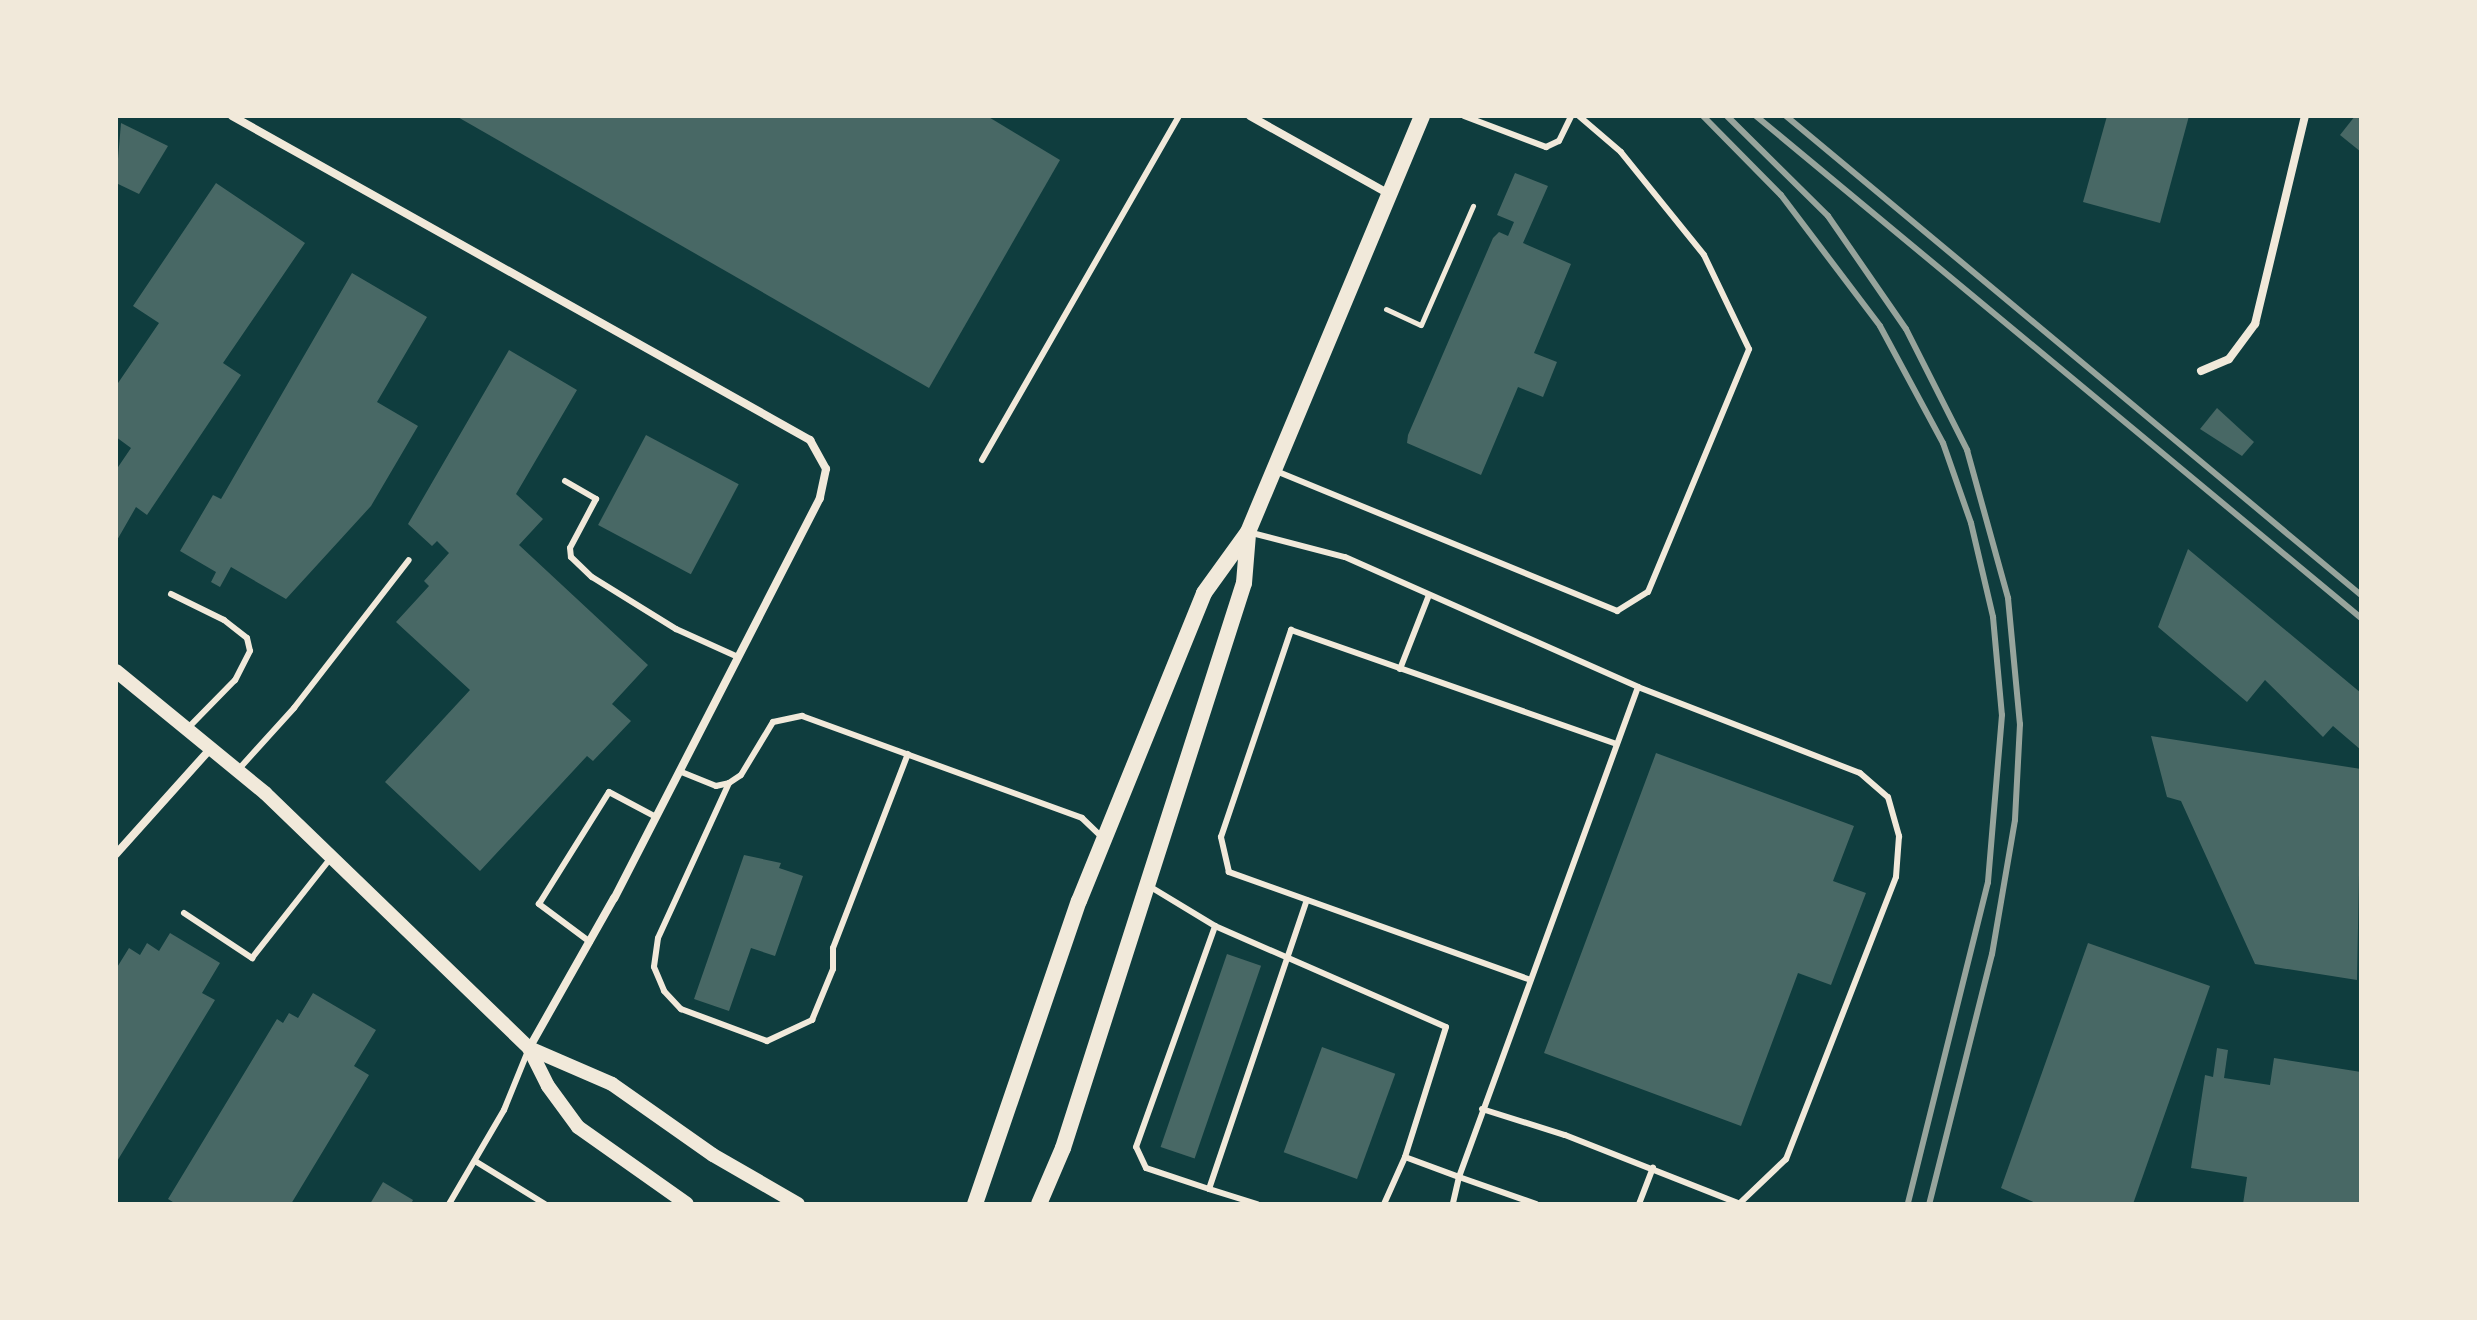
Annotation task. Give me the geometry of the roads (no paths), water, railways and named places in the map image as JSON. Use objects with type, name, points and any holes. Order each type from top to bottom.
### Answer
[{"type":"main road","points":[[975,1204],[1079,901],[1204,593],[1248,532],[1422,116]]},
{"type":"main road","points":[[1039,1204],[1149,886],[1244,583],[1248,532]]},
{"type":"street","points":[[232,116],[810,440],[821,453],[826,483],[656,817],[529,1048]]},
{"type":"street","points":[[1250,116],[1389,194]]},
{"type":"street","points":[[2201,371],[2229,359],[2255,324],[2305,116]]},
{"type":"street","points":[[116,671],[238,770],[333,856],[529,1048],[548,1086],[578,1127],[687,1204]]},
{"type":"street","points":[[116,854],[211,747]]},
{"type":"street","points":[[529,1048],[612,1084],[713,1155],[798,1204]]},
{"type":"lane","points":[[982,460],[1179,116]]},
{"type":"lane","points":[[1464,116],[1546,147],[1559,141],[1571,116]]},
{"type":"lane","points":[[1274,470],[1617,611],[1648,592],[1749,349],[1704,255],[1621,152],[1579,116]]},
{"type":"lane","points":[[565,481],[596,499],[570,548],[571,557],[592,577],[676,629],[738,657]]},
{"type":"lane","points":[[1248,532],[1345,557],[1638,687],[1860,773],[1888,797],[1899,836],[1896,877],[1786,1159],[1741,1203],[1653,1168],[1482,1109]]},
{"type":"lane","points":[[238,770],[294,708],[409,560]]},
{"type":"lane","points":[[171,594],[224,620],[247,638],[250,651],[235,680],[188,728]]},
{"type":"lane","points":[[1400,669],[1429,595]]},
{"type":"lane","points":[[1528,979],[1229,872],[1221,837],[1291,630],[1617,744]]},
{"type":"lane","points":[[1453,1204],[1459,1177],[1528,979],[1638,687]]},
{"type":"lane","points":[[908,754],[833,948],[833,969],[812,1020],[767,1041],[681,1009],[664,991],[654,967],[658,938],[729,783],[741,775],[764,731],[787,715],[802,716],[908,754],[1082,818],[1105,840]]},
{"type":"lane","points":[[679,771],[704,783],[729,783]]},
{"type":"lane","points":[[590,942],[539,904],[609,792],[656,817]]},
{"type":"lane","points":[[184,913],[252,958],[333,856]]},
{"type":"lane","points":[[1149,886],[1215,926],[1446,1027],[1405,1157],[1384,1204]]},
{"type":"lane","points":[[1209,1189],[1284,958],[1307,900]]},
{"type":"lane","points":[[1215,926],[1136,1147],[1146,1168],[1257,1204]]},
{"type":"lane","points":[[449,1204],[504,1110],[529,1048]]},
{"type":"lane","points":[[1405,1157],[1536,1204]]},
{"type":"lane","points":[[475,1161],[545,1204]]},
{"type":"lane","points":[[1639,1204],[1653,1168]]},
{"type":"railway","points":[[1703,116],[1781,195],[1880,326],[1943,443],[1971,523],[1993,617],[2002,715],[1988,882],[1908,1204]]},
{"type":"railway","points":[[1727,116],[1828,216],[1906,329],[1967,450],[2008,598],[2020,724],[2015,820],[1992,954],[1929,1204]]},
{"type":"railway","points":[[1756,116],[2361,618]]},
{"type":"railway","points":[[1786,116],[2361,595]]}]
